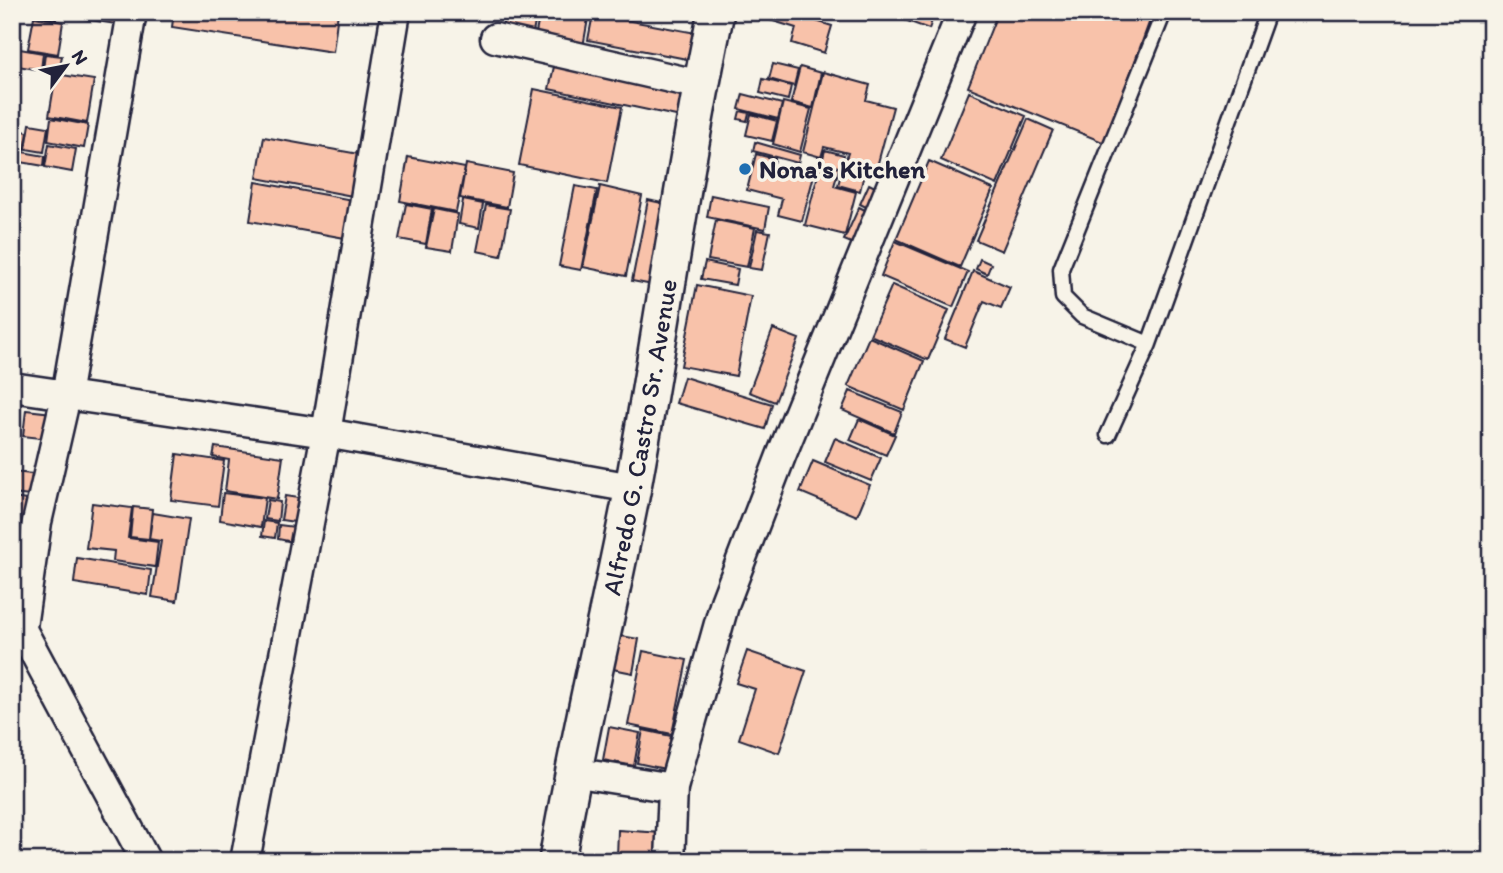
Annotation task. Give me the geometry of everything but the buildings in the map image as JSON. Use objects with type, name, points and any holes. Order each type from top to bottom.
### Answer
[{"type":"street","points":[[132,12],[66,396],[17,619],[146,861]]},
{"type":"street","points":[[245,861],[326,433],[396,12]]},
{"type":"street","name":"Alfredo G. Castro Sr. Avenue","points":[[557,861],[572,772],[632,488],[716,12]]},
{"type":"street","points":[[670,861],[673,788],[725,602],[786,443],[962,12]]},
{"type":"street","points":[[495,38],[701,85]]},
{"type":"street","points":[[12,387],[326,433],[632,488]]},
{"type":"street","points":[[572,772],[673,788]]},
{"type":"lane","points":[[1149,344],[1082,316],[1063,297],[1060,269],[1164,12]]},
{"type":"lane","points":[[1108,435],[1149,344],[1268,12]]},
{"type":"place","name":"Nona's Kitchen","points":[[745,169]]}]
